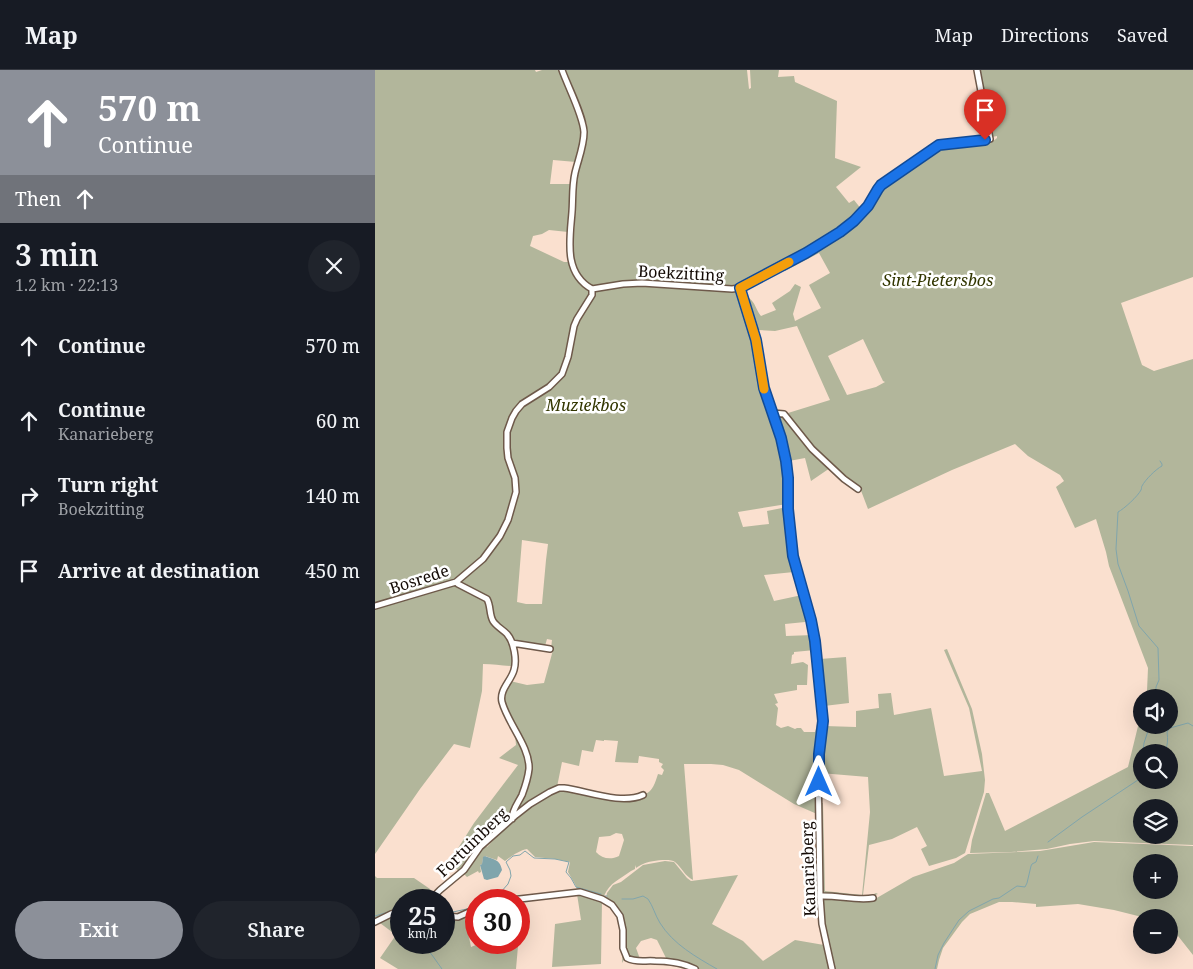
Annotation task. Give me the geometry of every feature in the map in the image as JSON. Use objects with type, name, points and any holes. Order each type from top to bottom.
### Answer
[{"type":"street","points":[[562,70],[582,122],[584,135],[574,178],[569,256],[575,271],[587,286],[592,289]]},
{"type":"street","name":"Boekzitting","points":[[592,289],[642,283],[740,288],[806,253],[854,221],[868,206],[881,185],[939,145],[990,138],[977,70]]},
{"type":"street","name":"Kanarieberg","points":[[740,288],[756,340],[766,394],[781,438],[786,461],[788,509],[793,556],[813,632],[823,712],[818,759],[820,896],[822,924],[832,969]]},
{"type":"street","name":"Bosrede","points":[[375,606],[456,582],[486,556],[505,528],[515,499],[515,478],[508,458],[507,448],[507,432],[513,414],[522,404],[549,386],[562,374],[568,358],[574,326],[592,295],[592,289]]},
{"type":"street","points":[[773,413],[784,414],[812,449],[844,479],[858,489]]},
{"type":"street","points":[[456,582],[487,599],[493,622],[505,632],[512,642],[515,660],[514,668],[502,692],[502,699],[509,720],[526,753],[529,768],[526,785],[512,814],[512,819]]},
{"type":"street","points":[[512,642],[549,649]]},
{"type":"street","name":"Fortuinberg","points":[[441,889],[464,870],[480,848],[512,819],[550,792],[559,788],[622,798],[643,795]]},
{"type":"street","points":[[530,898],[580,892],[602,899],[612,905],[620,916],[623,930],[623,948],[627,958],[637,961],[668,962],[695,969]]},
{"type":"street","points":[[820,896],[873,898]]},
{"type":"street","points":[[375,922],[390,914]]},
{"type":"green space","points":[[375,70],[535,70],[536,72],[559,70],[582,129],[576,162],[553,160],[550,184],[572,184],[568,232],[549,230],[533,236],[530,246],[564,262],[568,262],[574,255],[576,189],[587,139],[587,124],[566,70],[747,70],[749,89],[751,88],[750,70],[779,70],[778,77],[794,76],[795,82],[837,101],[835,158],[861,167],[836,187],[849,203],[854,200],[862,210],[869,203],[872,205],[876,195],[883,186],[939,147],[992,142],[997,138],[997,136],[992,137],[988,127],[977,70],[1193,70],[1193,277],[1121,303],[1142,365],[1154,371],[1193,359],[1193,845],[1168,844],[1178,844],[1178,799],[1133,799],[1133,843],[1094,841],[1047,849],[970,853],[986,793],[989,793],[1005,831],[1128,767],[1133,747],[1133,789],[1178,789],[1178,744],[1134,744],[1136,734],[1178,734],[1178,689],[1147,689],[1148,668],[1109,566],[1096,519],[1075,528],[1056,487],[1064,481],[1060,475],[1028,456],[1015,444],[952,470],[868,509],[860,488],[808,442],[788,413],[830,400],[797,326],[775,331],[758,330],[754,326],[747,300],[749,298],[751,300],[761,316],[776,310],[772,303],[790,291],[795,284],[801,287],[793,314],[795,321],[821,308],[809,285],[830,273],[819,253],[785,271],[782,264],[737,284],[754,339],[764,393],[778,435],[788,477],[787,504],[738,512],[743,527],[769,524],[767,511],[787,507],[794,572],[764,575],[774,601],[802,595],[809,619],[805,622],[785,624],[786,636],[813,635],[815,650],[794,652],[792,655],[791,664],[803,662],[808,665],[807,685],[797,685],[797,690],[774,694],[778,703],[775,704],[778,708],[776,725],[781,728],[788,726],[795,729],[801,728],[804,732],[815,732],[818,720],[822,721],[818,750],[817,814],[794,804],[739,770],[723,765],[684,764],[693,880],[675,862],[669,860],[654,861],[636,868],[635,865],[635,869],[612,884],[602,897],[588,892],[577,891],[568,872],[570,862],[535,857],[527,849],[518,852],[505,861],[498,856],[497,860],[485,856],[480,865],[481,872],[479,873],[478,871],[467,877],[452,865],[450,867],[448,864],[474,823],[518,765],[499,758],[516,745],[515,734],[525,753],[528,772],[515,809],[522,795],[529,777],[530,763],[525,746],[508,715],[503,695],[510,681],[527,685],[544,683],[553,650],[551,649],[552,640],[547,639],[545,646],[513,641],[507,632],[495,621],[493,623],[507,637],[512,647],[514,666],[483,664],[482,691],[470,748],[454,744],[375,854]],"holes":[[[863,339],[885,382],[876,387],[847,395],[828,356]],[[522,540],[548,544],[542,604],[517,602]],[[596,740],[618,741],[615,762],[638,763],[639,756],[659,759],[659,762],[663,764],[661,767],[664,770],[662,775],[658,774],[652,789],[643,797],[623,799],[567,789],[546,794],[524,811],[486,846],[533,801],[557,787],[562,762],[579,766],[582,750],[593,752]],[[616,833],[622,834],[624,840],[619,856],[613,858],[601,856],[596,852],[599,837],[610,836]]]},
{"type":"green space","points":[[783,415],[830,468],[811,481],[805,458],[789,461],[778,418]]},
{"type":"green space","points":[[947,649],[972,709],[982,754],[985,780],[984,792],[965,853],[956,858],[929,866],[921,849],[927,846],[917,827],[892,839],[869,845],[863,895],[878,894],[870,897],[823,893],[821,803],[823,803],[825,891],[862,895],[870,812],[868,777],[820,773],[825,726],[856,727],[856,711],[879,708],[878,694],[891,693],[894,715],[931,708],[944,776],[982,771],[969,708],[944,650]]},
{"type":"green space","points":[[846,657],[849,703],[824,706],[820,659]]},
{"type":"green space","points":[[1094,842],[1193,846],[1193,955],[1178,936],[1178,909],[1133,909],[1133,915],[1078,904],[1036,907],[1036,904],[999,902],[970,914],[962,922],[943,948],[937,969],[834,969],[825,932],[823,904],[825,898],[870,901],[913,877],[954,863],[968,854],[1040,851]]},
{"type":"green space","points":[[665,861],[674,862],[691,881],[738,875],[712,924],[743,941],[763,961],[795,940],[824,945],[831,969],[699,969],[667,960],[657,940],[651,938],[641,941],[636,948],[640,959],[634,959],[628,954],[626,948],[622,916],[615,903],[606,899],[607,893],[613,885],[621,882],[643,865]]},
{"type":"green space","points":[[375,876],[377,878],[414,878],[430,889],[390,889],[390,913],[375,918]]},
{"type":"green space","points":[[577,894],[589,895],[600,899],[615,910],[619,917],[621,924],[625,958],[622,963],[622,938],[619,919],[614,911],[602,901],[601,964],[552,967],[555,924],[581,920]]},
{"type":"green space","points":[[390,917],[390,930],[380,923]]},
{"type":"green space","points":[[465,917],[465,954],[517,954],[516,969],[398,969],[380,958],[390,944],[390,954],[455,954],[455,919]]},
{"type":"water","points":[[485,856],[496,860],[500,864],[502,870],[498,877],[484,879],[480,865]]},
{"type":"waterway","points":[[1156,689],[1159,680],[1158,648],[1139,626],[1118,564],[1116,549],[1118,512],[1134,499],[1146,481],[1162,466],[1160,461]]},
{"type":"waterway","points":[[1167,744],[1167,732],[1170,728],[1188,723],[1193,726]]},
{"type":"waterway","points":[[1144,744],[1147,734]]},
{"type":"waterway","points":[[1048,842],[1133,783]]},
{"type":"waterway","points":[[504,889],[511,876],[506,862],[513,856],[520,855],[525,851],[534,858],[569,862],[566,872],[576,887],[601,894]]},
{"type":"waterway","points":[[935,969],[938,955],[959,920],[969,911],[999,898],[1017,886],[1025,887],[1031,866],[1036,862],[1038,856]]},
{"type":"waterway","points":[[622,899],[633,899],[643,896],[648,899],[665,931],[693,955],[717,969]]},
{"type":"waterway","points":[[455,912],[465,909]]},
{"type":"waterway","points":[[375,916],[390,911]]},
{"type":"waterway","points":[[431,954],[442,969]]},
{"type":"slow traffic","points":[[764,389],[761,362],[753,326],[740,288],[789,262]]},
{"type":"route","points":[[819,782],[819,754],[823,712],[815,641],[793,556],[788,509],[789,495],[786,461],[781,438],[764,388],[761,362],[753,326],[740,288],[806,253],[840,232],[868,206],[881,185],[939,145],[985,140]]},
{"type":"park label","name":"Sint-Pietersbos","points":[[938,280]]},
{"type":"park label","name":"Muziekbos","points":[[586,405]]}]
